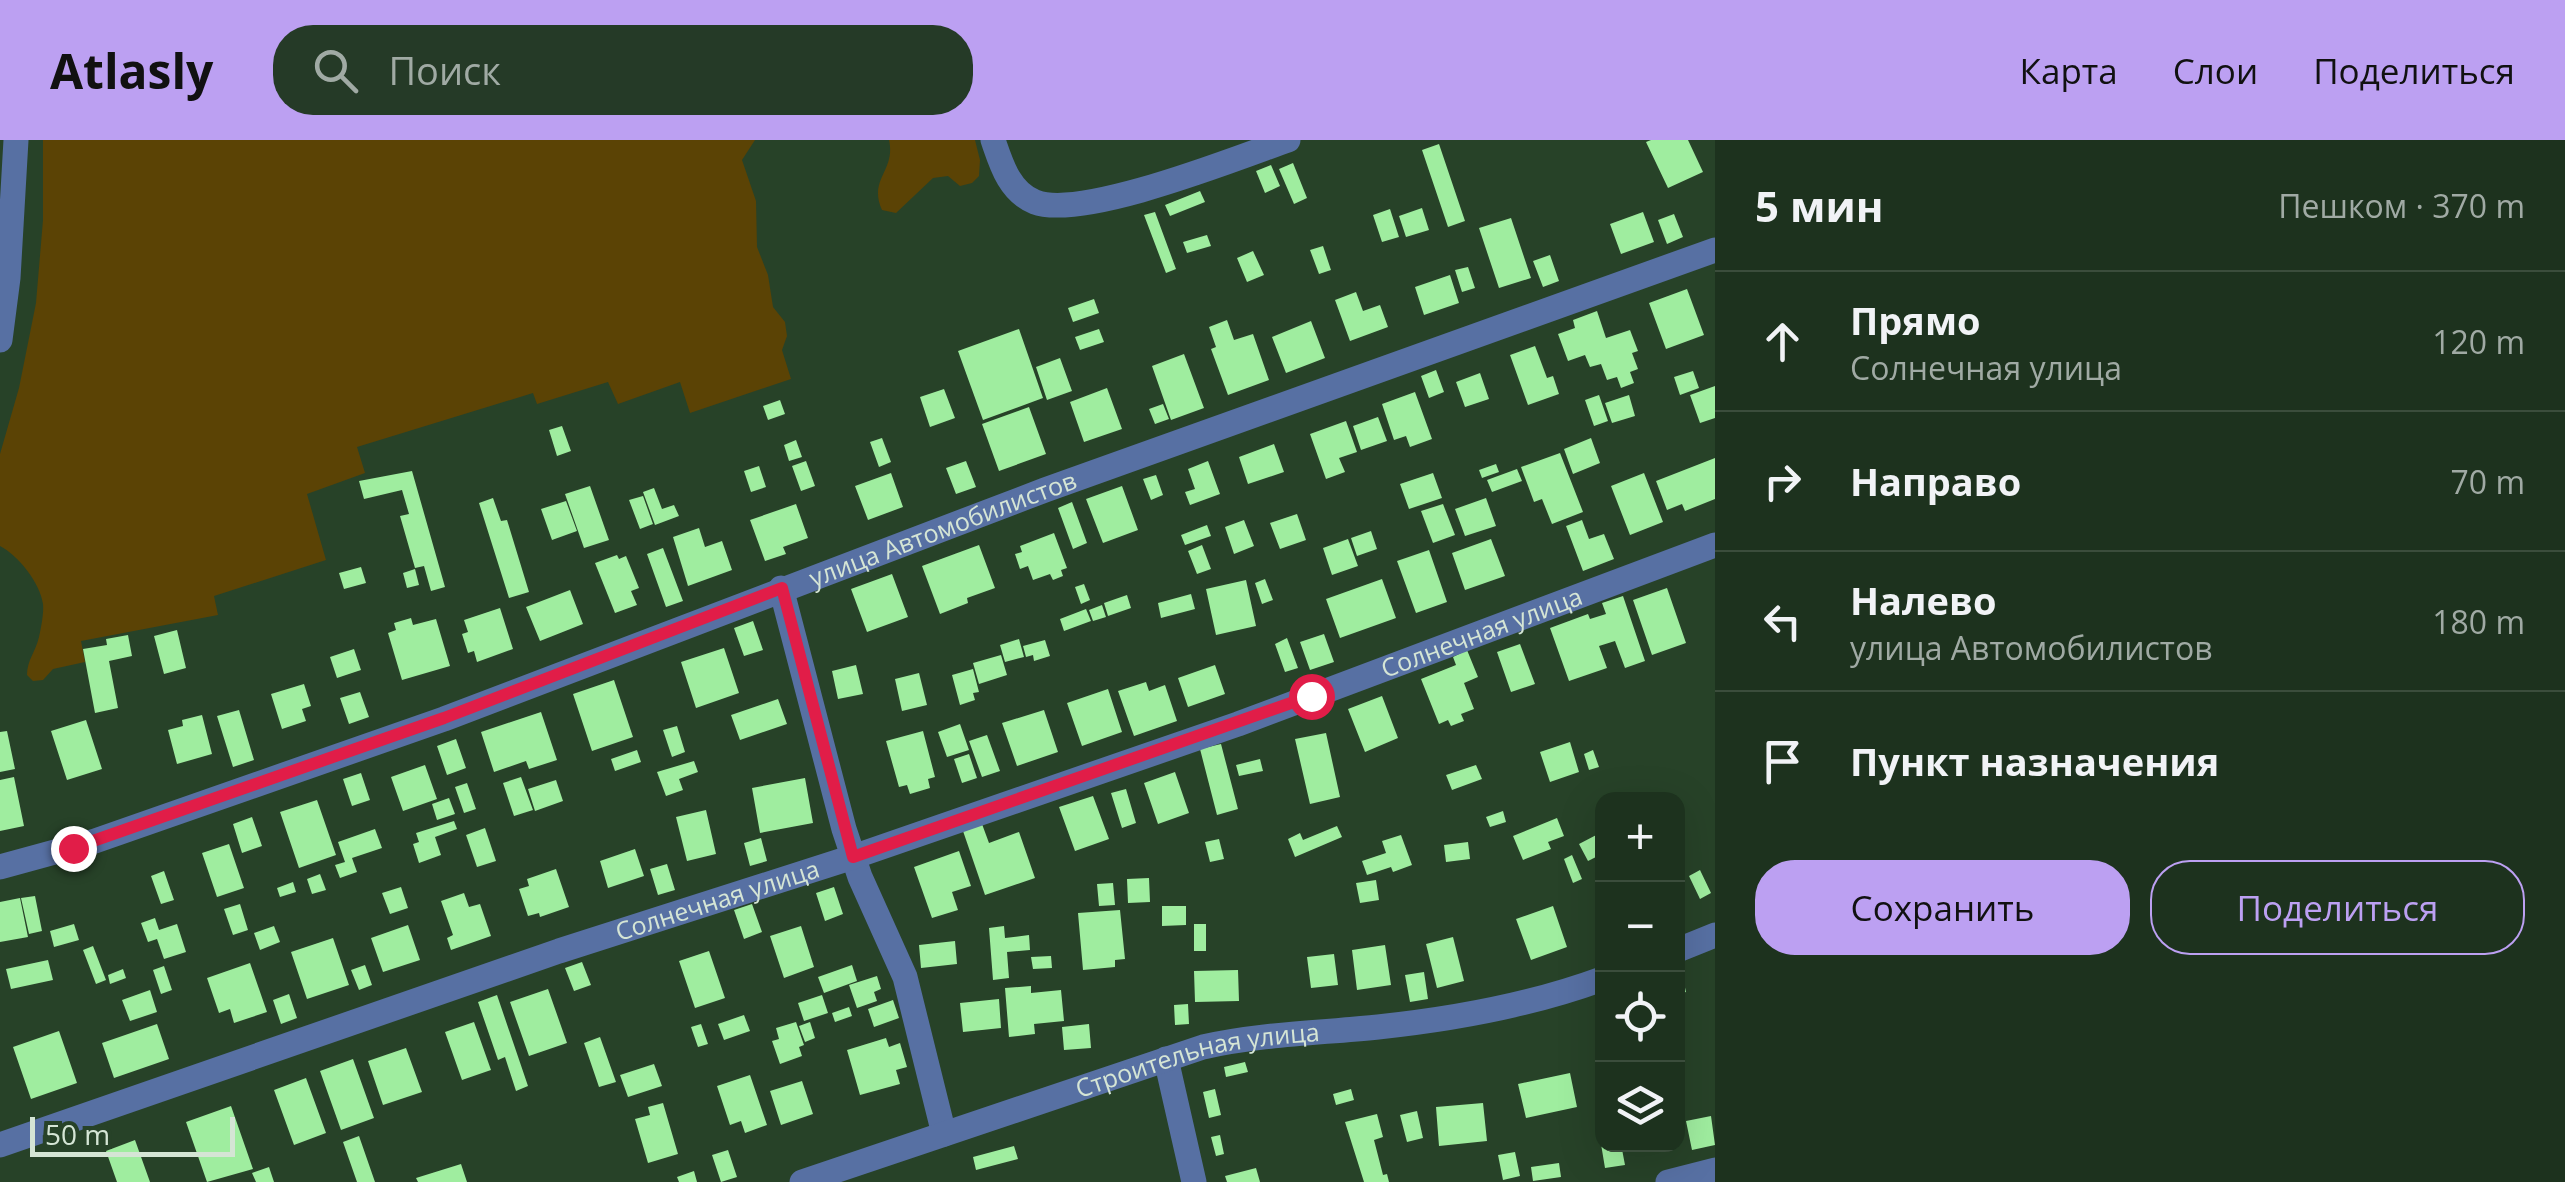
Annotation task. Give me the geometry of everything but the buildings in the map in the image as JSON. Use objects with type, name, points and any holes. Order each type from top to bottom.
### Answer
[{"type":"street","points":[[0,340],[8,278],[16,140]]},
{"type":"street","points":[[993,140],[1010,181],[1022,194],[1050,205],[1076,204],[1146,187],[1288,140]]},
{"type":"street","name":"улица Автомобилистов","points":[[0,867],[96,842],[444,718],[782,588],[1715,250]]},
{"type":"street","name":"Солнечная улица","points":[[0,1145],[559,951],[853,857],[1238,724],[1715,545]]},
{"type":"street","points":[[782,588],[853,857],[905,977],[944,1134]]},
{"type":"street","points":[[1685,947],[1715,935]]},
{"type":"street","name":"Строительная улица","points":[[802,1182],[1166,1058],[1248,1037],[1380,1026],[1502,1008],[1595,981]]},
{"type":"street","points":[[1166,1058],[1194,1182]]},
{"type":"street","points":[[1668,1182],[1715,1170]]},
{"type":"shaded area","points":[[43,140],[755,140],[742,160],[756,201],[757,247],[768,275],[773,307],[785,322],[787,336],[782,350],[791,379],[690,413],[680,382],[618,404],[608,382],[537,404],[533,393],[357,447],[365,473],[307,494],[326,560],[214,596],[218,615],[81,641],[85,662],[53,669],[43,680],[33,681],[27,670],[39,637],[43,604],[27,570],[0,546],[0,454],[19,388],[36,303],[43,220]]},
{"type":"shaded area","points":[[889,140],[975,140],[979,176],[960,186],[948,176],[933,178],[896,213],[882,210],[878,190],[889,160]]},
{"type":"route","points":[[73,848],[444,718],[782,588],[853,857],[1311,696]]}]
